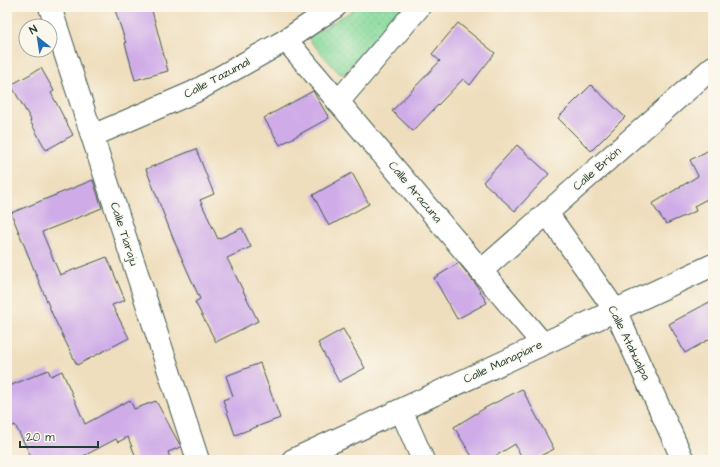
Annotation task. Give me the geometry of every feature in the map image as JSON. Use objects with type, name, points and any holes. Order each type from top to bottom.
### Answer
[{"type":"street","name":"Calle Tiaraju","points":[[50,7],[198,460]]},
{"type":"street","name":"Calle Tazumal","points":[[92,136],[194,92],[286,40],[335,7]]},
{"type":"street","points":[[338,102],[419,7]]},
{"type":"street","name":"Calle Aracuna","points":[[286,40],[543,344]]},
{"type":"street","name":"Calle Brión","points":[[482,271],[713,67]]},
{"type":"street","name":"Calle Atahualpa","points":[[547,214],[615,310],[683,460]]},
{"type":"street","name":"Calle Manapiare","points":[[293,460],[713,265]]},
{"type":"street","points":[[401,410],[423,460]]},
{"type":"green space","points":[[358,7],[404,7],[344,73],[340,74],[310,41],[309,37]]},
{"type":"building","points":[[114,7],[151,7],[168,71],[135,80],[126,43]]},
{"type":"building","points":[[458,23],[495,53],[470,85],[463,79],[413,131],[392,111],[440,61],[432,54]]},
{"type":"building","points":[[41,68],[54,91],[51,93],[73,135],[46,150],[11,85]]},
{"type":"building","points":[[591,85],[625,117],[591,151],[558,118]]},
{"type":"building","points":[[313,91],[329,118],[280,145],[264,118]]},
{"type":"building","points":[[517,145],[549,174],[515,211],[483,182]]},
{"type":"building","points":[[713,148],[713,207],[709,198],[694,206],[696,211],[666,224],[652,204],[698,176],[690,160]]},
{"type":"building","points":[[196,149],[214,194],[200,200],[218,239],[242,228],[251,247],[227,258],[258,321],[216,342],[195,302],[200,299],[175,243],[146,169]]},
{"type":"building","points":[[352,173],[369,204],[329,226],[313,195]]},
{"type":"building","points":[[93,180],[102,208],[42,232],[60,275],[107,257],[125,300],[112,305],[129,338],[77,365],[53,316],[11,213]]},
{"type":"building","points":[[459,263],[477,286],[487,303],[457,319],[434,278]]},
{"type":"building","points":[[713,300],[713,337],[685,353],[669,324]]},
{"type":"building","points":[[343,329],[365,368],[339,382],[318,343]]},
{"type":"building","points":[[260,363],[280,418],[235,435],[223,400],[233,396],[226,376]]},
{"type":"building","points":[[48,370],[51,376],[62,371],[85,424],[130,400],[134,409],[156,401],[181,447],[168,452],[171,460],[137,460],[128,437],[118,442],[116,439],[76,460],[33,460],[15,425],[7,429],[7,387]]},
{"type":"building","points":[[522,389],[554,449],[532,460],[523,460],[515,444],[489,460],[474,460],[454,427],[485,408]]}]
